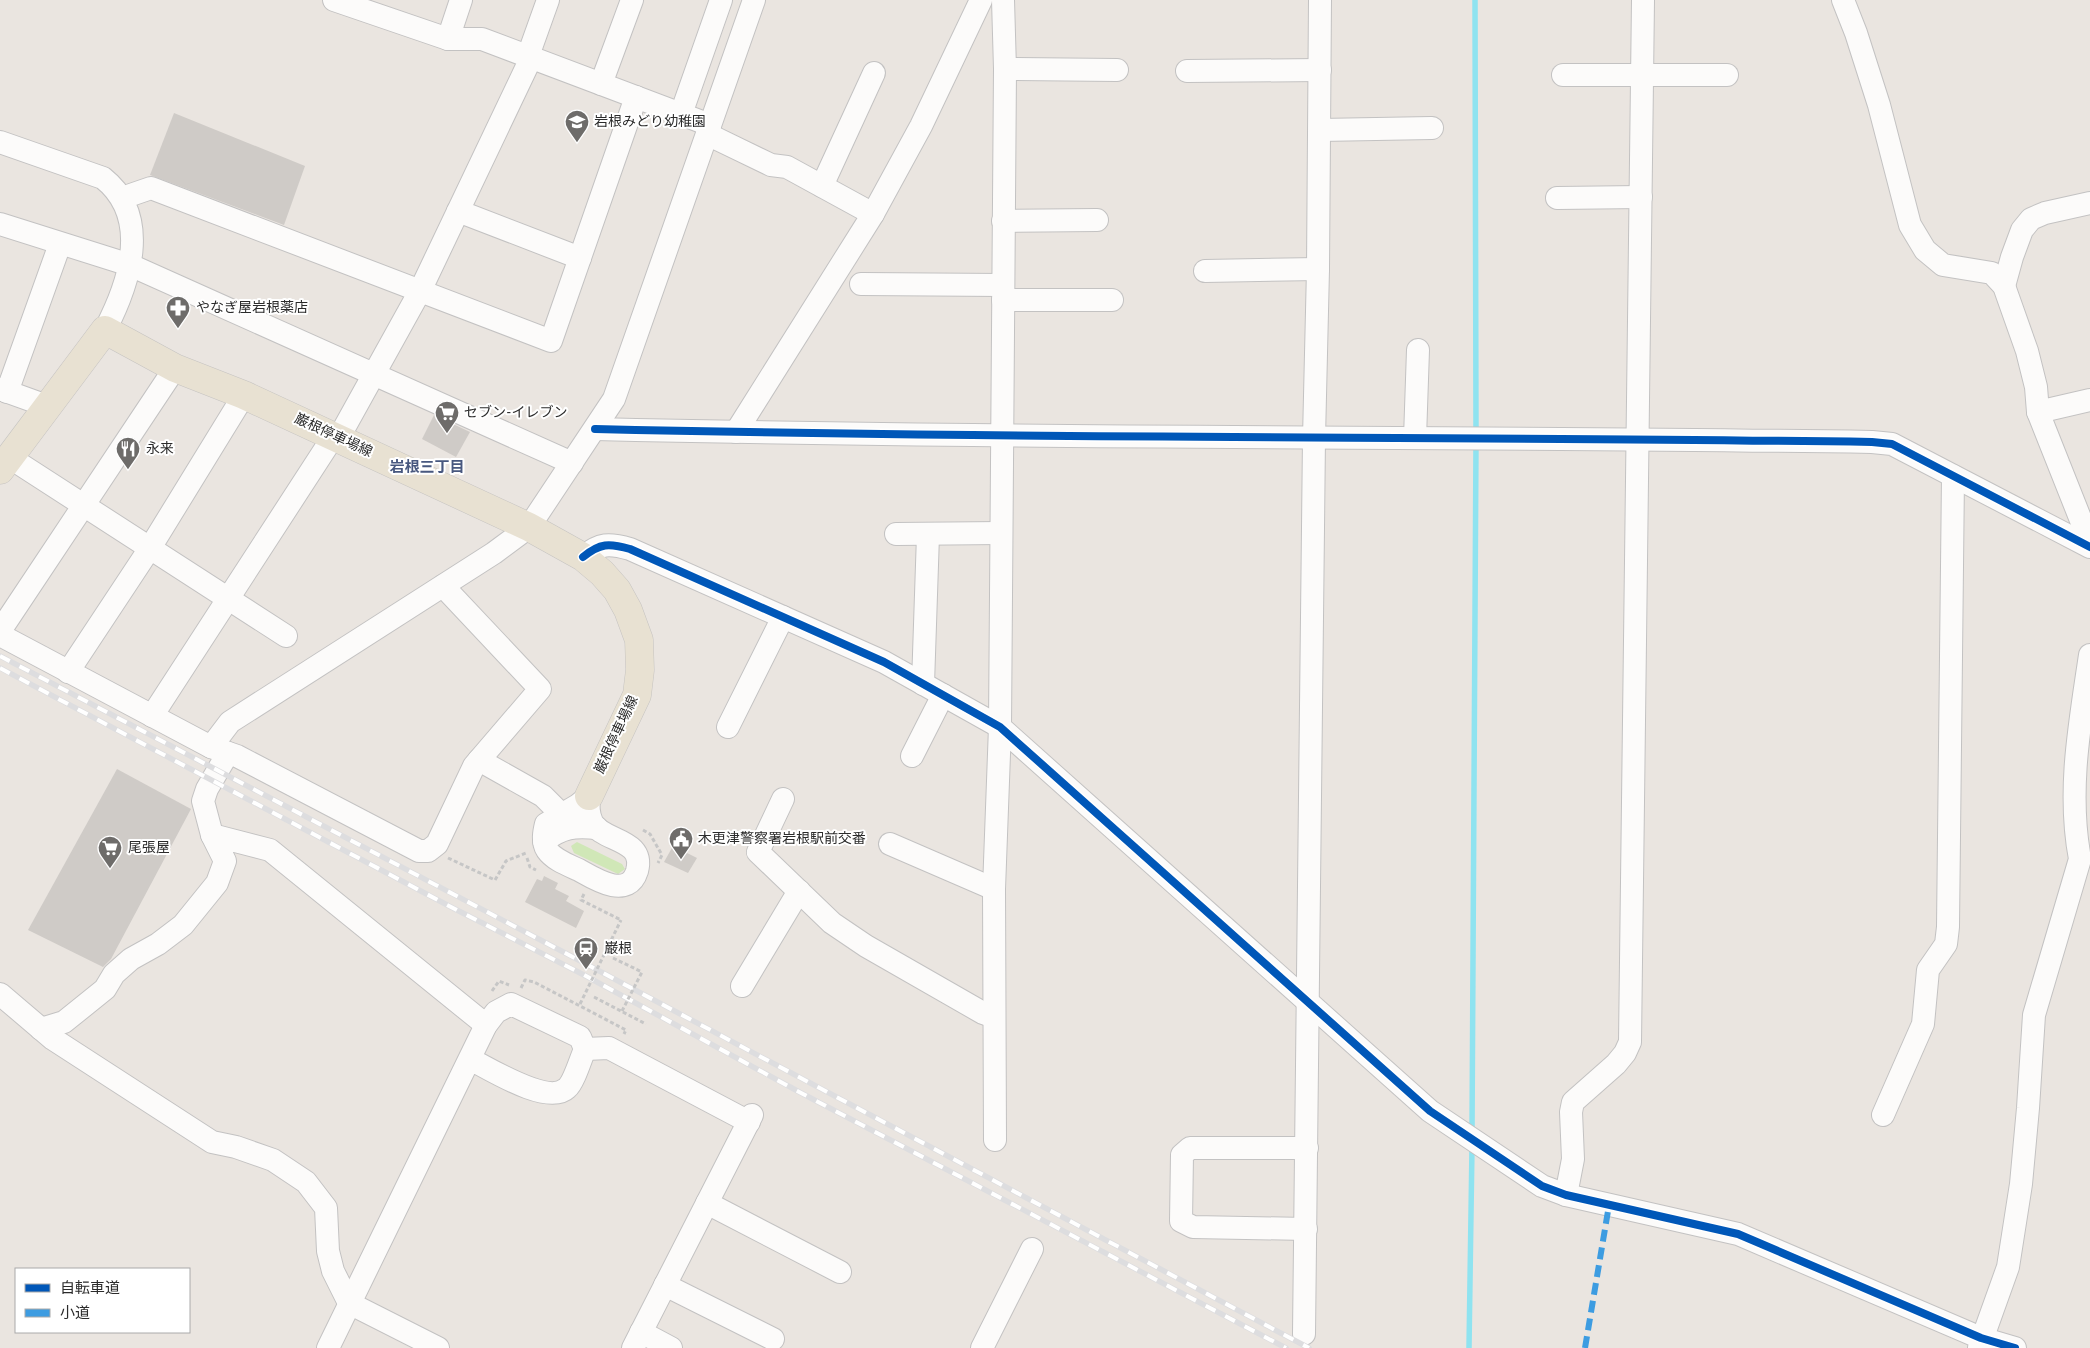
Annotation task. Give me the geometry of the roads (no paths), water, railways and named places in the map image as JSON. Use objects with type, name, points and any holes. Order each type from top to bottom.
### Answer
[{"type":"main road","name":"巌根停車場線","points":[[105,330],[174,368],[244,395],[528,527],[583,557],[602,573],[617,590],[628,610],[639,640],[640,670],[637,695],[589,796]]},
{"type":"main road","points":[[5,463],[105,330]]},
{"type":"street","points":[[334,0],[367,5],[448,39],[482,39],[681,114],[771,164],[788,167],[873,214]]},
{"type":"street","points":[[448,39],[461,0]]},
{"type":"street","points":[[152,716],[228,598],[336,438],[420,291],[529,57],[548,0]]},
{"type":"street","points":[[601,84],[632,0]]},
{"type":"street","points":[[681,114],[721,0]]},
{"type":"street","points":[[41,1029],[64,1022],[105,990],[114,974],[130,959],[158,944],[183,925],[217,883],[224,861],[212,836],[203,801],[230,722],[494,553],[528,527],[614,398],[754,0]]},
{"type":"street","points":[[736,432],[873,214],[921,126],[981,0]]},
{"type":"street","points":[[995,1140],[994,890],[1000,727],[1005,70],[1003,0]]},
{"type":"street","points":[[1304,1334],[1314,438],[1320,130],[1320,0]]},
{"type":"street","points":[[1566,1195],[1573,1158],[1571,1112],[1573,1102],[1616,1064],[1625,1053],[1630,1042],[1643,0]]},
{"type":"street","points":[[1843,0],[1856,32],[1879,105],[1910,225],[1926,250],[1943,265],[1992,273],[2004,286],[2027,351],[2036,387],[2038,412],[2090,543]]},
{"type":"street","points":[[1005,70],[1117,70]]},
{"type":"street","points":[[1187,71],[1320,70]]},
{"type":"street","points":[[822,186],[874,73]]},
{"type":"street","points":[[1563,74],[1727,75]]},
{"type":"street","points":[[122,198],[151,188],[551,341],[636,97]]},
{"type":"street","points":[[1320,130],[1432,128]]},
{"type":"street","points":[[0,142],[103,178],[122,198],[131,230],[130,265],[120,302],[105,330]]},
{"type":"street","points":[[1557,198],[1641,197]]},
{"type":"street","points":[[2004,286],[2022,230],[2031,219],[2045,213],[2090,203]]},
{"type":"street","points":[[458,211],[580,258]]},
{"type":"street","points":[[1004,221],[1097,220]]},
{"type":"street","points":[[0,224],[130,265],[572,463]]},
{"type":"street","points":[[47,406],[4,390],[60,244]]},
{"type":"street","points":[[1205,271],[1318,269]]},
{"type":"street","points":[[861,284],[1112,300]]},
{"type":"street","points":[[1415,438],[1418,350]]},
{"type":"street","points":[[0,631],[174,368]]},
{"type":"street","points":[[68,672],[150,548],[244,395]]},
{"type":"street","points":[[2038,412],[2090,400]]},
{"type":"street","points":[[595,428],[736,432],[1314,438],[1638,438],[1872,442],[1892,444],[2090,547]]},
{"type":"street","points":[[5,463],[83,505],[286,636]]},
{"type":"street","points":[[1883,1115],[1923,1024],[1928,970],[1946,944],[1948,927],[1953,476]]},
{"type":"street","points":[[896,534],[1001,533]]},
{"type":"street","points":[[923,684],[928,535]]},
{"type":"street","points":[[583,557],[596,547],[614,545],[630,549],[884,662],[1000,727],[1430,1111],[1542,1186],[1566,1195],[1738,1234],[1980,1343],[2015,1348]]},
{"type":"street","points":[[0,635],[152,716],[419,851],[428,852],[436,844],[474,766],[540,689],[443,586]]},
{"type":"street","points":[[728,726],[783,617]]},
{"type":"street","points":[[1980,1343],[2008,1268],[2021,1184],[2034,1014],[2085,859],[2075,833],[2073,794],[2090,655]]},
{"type":"street","points":[[912,756],[943,695]]},
{"type":"street","points":[[479,760],[543,796],[561,814]]},
{"type":"street","points":[[535,847],[546,824],[578,805],[589,796]]},
{"type":"street","points":[[535,847],[545,848],[554,858],[607,885],[625,885],[633,880],[637,869],[637,857],[630,846],[592,824],[588,811],[589,796]]},
{"type":"street","points":[[783,800],[758,852],[832,923],[866,946],[983,1013],[994,1017]]},
{"type":"street","points":[[535,847],[558,831],[571,828],[597,828]]},
{"type":"street","points":[[212,836],[270,850],[486,1025]]},
{"type":"street","points":[[890,844],[994,890]]},
{"type":"street","points":[[742,986],[799,891]]},
{"type":"street","points":[[0,994],[53,1039],[212,1142],[236,1147],[273,1160],[306,1182],[326,1208],[328,1251],[333,1271],[349,1303],[438,1348]]},
{"type":"street","points":[[328,1348],[486,1025],[496,1012],[511,1004],[580,1037],[585,1049],[568,1088],[557,1094],[532,1090],[470,1059]]},
{"type":"street","points":[[585,1049],[609,1048],[751,1118],[637,1340],[671,1348]]},
{"type":"street","points":[[1306,1229],[1192,1227],[1181,1221],[1182,1155],[1190,1148],[1307,1148]]},
{"type":"street","points":[[707,1203],[840,1272]]},
{"type":"street","points":[[982,1348],[1032,1249]]},
{"type":"street","points":[[665,1285],[773,1339]]},
{"type":"waterway","points":[[1475,0],[1476,433]]},
{"type":"waterway","points":[[1472,1133],[1476,442]]},
{"type":"waterway","points":[[1469,1348],[1472,1147]]},
{"type":"railway","points":[[0,656],[588,965],[1309,1348]]},
{"type":"railway","points":[[0,668],[451,907],[584,975],[803,1094],[1286,1348]]},
{"type":"place","name":"岩根みどり幼稚園","points":[[577,143]]},
{"type":"place","name":"やなぎ屋岩根薬店","points":[[178,329]]},
{"type":"place","name":"セブン-イレブン","points":[[447,434]]},
{"type":"place","name":"永来","points":[[128,470]]},
{"type":"place","name":"木更津警察署岩根駅前交番","points":[[681,860]]},
{"type":"place","name":"尾張屋","points":[[110,869]]},
{"type":"place","name":"巌根","points":[[586,970]]},
{"type":"district","name":"岩根三丁目","points":[[427,468]]}]
